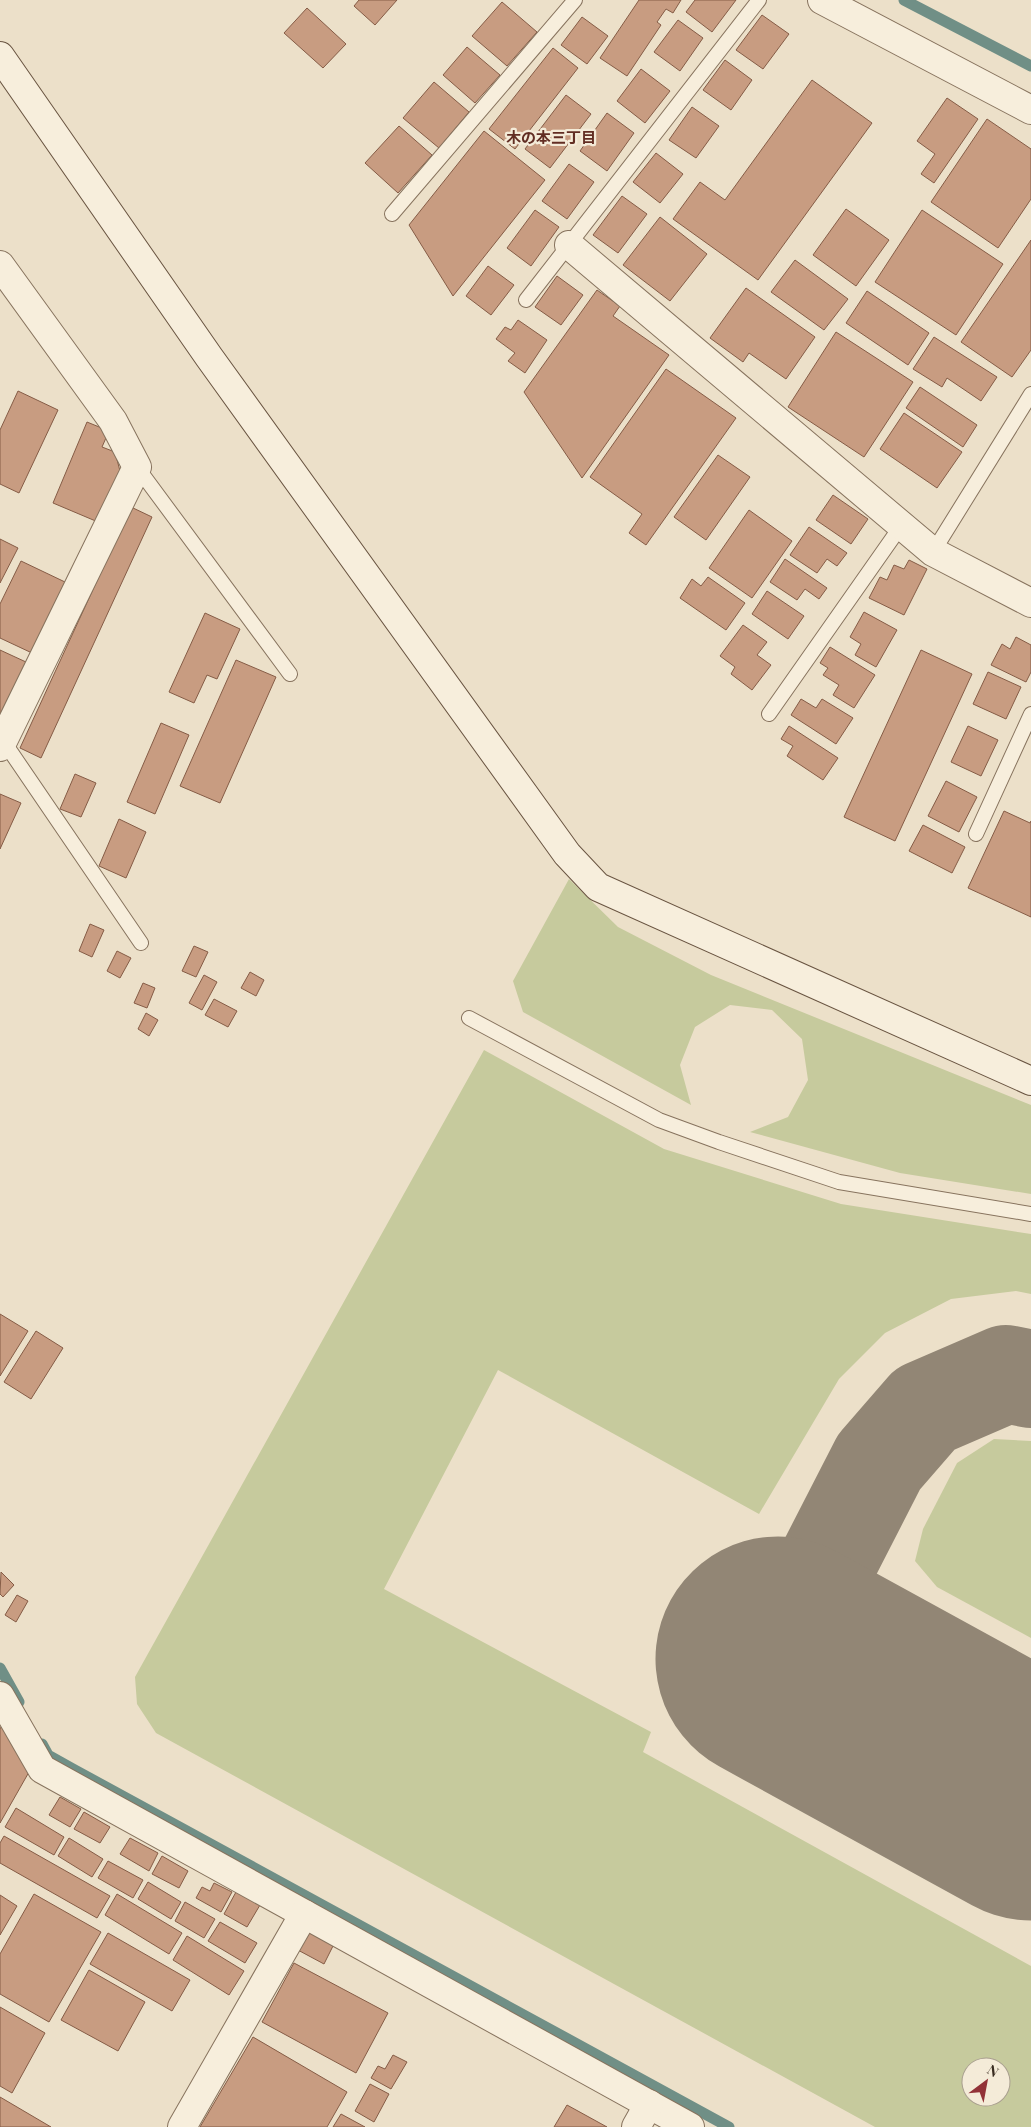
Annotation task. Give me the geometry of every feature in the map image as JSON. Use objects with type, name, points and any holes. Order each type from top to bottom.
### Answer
[{"type":"street","points":[[822,0],[1031,110]]},
{"type":"street","points":[[0,56],[209,357],[457,702],[567,854],[598,887],[1031,1081]]},
{"type":"street","points":[[570,245],[933,552],[1031,603]]},
{"type":"street","points":[[0,265],[114,421],[137,467],[1,741]]},
{"type":"street","points":[[0,1696],[42,1769],[304,1914],[642,2116],[690,2127]]},
{"type":"street","points":[[182,2127],[304,1914]]},
{"type":"lane","points":[[392,214],[575,0]]},
{"type":"lane","points":[[526,300],[759,0]]},
{"type":"lane","points":[[933,552],[1031,394]]},
{"type":"lane","points":[[137,467],[290,674]]},
{"type":"lane","points":[[769,714],[901,526]]},
{"type":"lane","points":[[976,834],[1031,714]]},
{"type":"lane","points":[[1,741],[141,943]]},
{"type":"lane","points":[[469,1018],[659,1120],[719,1142],[839,1182],[1031,1214]]},
{"type":"green space","points":[[569,879],[618,927],[711,975],[1031,1105],[1031,1194],[900,1173],[750,1132],[788,1117],[808,1080],[802,1039],[772,1010],[730,1005],[695,1027],[680,1065],[691,1105],[523,1012],[513,981]]},
{"type":"green space","points":[[484,1050],[664,1149],[841,1204],[1031,1234],[1031,1294],[1016,1291],[951,1299],[885,1333],[839,1379],[759,1514],[498,1370],[384,1589],[651,1732],[643,1752],[1031,1966],[1031,2127],[875,2127],[156,1733],[137,1704],[135,1677]]},
{"type":"green space","points":[[994,1439],[1031,1441],[1031,1638],[937,1587],[915,1561],[923,1529],[957,1463]]},
{"type":"building","points":[[359,0],[397,0],[375,25],[354,6]]},
{"type":"building","points":[[639,0],[681,0],[673,13],[666,9],[657,22],[661,25],[627,76],[600,58]]},
{"type":"building","points":[[695,0],[736,0],[712,32],[686,12]]},
{"type":"building","points":[[502,2],[537,32],[507,66],[472,36]]},
{"type":"building","points":[[307,8],[346,44],[323,68],[284,33]]},
{"type":"building","points":[[762,15],[789,34],[763,69],[736,50]]},
{"type":"building","points":[[582,17],[608,36],[587,64],[561,45]]},
{"type":"building","points":[[678,20],[703,38],[680,71],[654,52]]},
{"type":"building","points":[[467,47],[500,75],[475,103],[443,75]]},
{"type":"building","points":[[553,48],[578,68],[515,149],[489,129]]},
{"type":"building","points":[[725,60],[752,80],[731,110],[703,90]]},
{"type":"building","points":[[641,69],[670,91],[645,123],[617,101]]},
{"type":"building","points":[[812,80],[872,123],[758,280],[673,219],[700,182],[725,200]]},
{"type":"building","points":[[434,82],[469,112],[439,148],[403,118]]},
{"type":"building","points":[[566,95],[591,114],[550,168],[525,149]]},
{"type":"building","points":[[947,98],[978,119],[934,183],[921,174],[935,154],[917,141]]},
{"type":"building","points":[[692,107],[719,126],[696,158],[669,140]]},
{"type":"building","points":[[607,113],[634,133],[607,171],[580,151]]},
{"type":"building","points":[[987,119],[1031,149],[1031,199],[998,248],[931,202]]},
{"type":"building","points":[[399,126],[432,155],[398,193],[365,163]]},
{"type":"building","points":[[484,131],[545,180],[453,296],[409,225]]},
{"type":"building","points":[[656,153],[683,174],[660,203],[633,182]]},
{"type":"building","points":[[569,164],[594,182],[567,219],[542,201]]},
{"type":"building","points":[[622,196],[647,214],[618,253],[593,235]]},
{"type":"building","points":[[846,209],[889,240],[856,286],[813,255]]},
{"type":"building","points":[[535,210],[559,227],[531,266],[507,248]]},
{"type":"building","points":[[922,210],[1003,264],[956,335],[875,282]]},
{"type":"building","points":[[660,217],[707,254],[670,301],[623,265]]},
{"type":"building","points":[[1031,240],[1031,350],[1012,377],[961,342]]},
{"type":"building","points":[[795,260],[848,299],[824,330],[771,292]]},
{"type":"building","points":[[488,266],[514,285],[491,315],[466,296]]},
{"type":"building","points":[[557,276],[583,295],[561,325],[535,307]]},
{"type":"building","points":[[746,288],[815,337],[786,379],[749,353],[743,362],[710,338]]},
{"type":"building","points":[[597,290],[620,306],[613,316],[669,355],[582,478],[524,392]]},
{"type":"building","points":[[867,291],[929,333],[908,365],[846,323]]},
{"type":"building","points":[[518,320],[547,340],[525,373],[508,361],[515,353],[496,339],[505,327],[511,330]]},
{"type":"building","points":[[836,332],[913,382],[864,457],[788,407]]},
{"type":"building","points":[[934,337],[997,377],[981,401],[947,378],[942,387],[913,369]]},
{"type":"building","points":[[666,369],[736,418],[646,545],[629,533],[642,514],[590,477]]},
{"type":"building","points":[[920,387],[977,425],[963,447],[906,408]]},
{"type":"building","points":[[18,391],[58,410],[19,493],[0,484],[0,430]]},
{"type":"building","points":[[904,413],[962,452],[937,488],[880,449]]},
{"type":"building","points":[[87,422],[109,431],[102,447],[115,452],[120,471],[98,522],[53,503]]},
{"type":"building","points":[[718,455],[750,477],[706,540],[674,517]]},
{"type":"building","points":[[833,495],[868,519],[851,544],[816,520]]},
{"type":"building","points":[[131,507],[152,517],[41,758],[20,748]]},
{"type":"building","points":[[749,510],[792,541],[752,598],[709,568]]},
{"type":"building","points":[[809,527],[847,553],[837,566],[827,559],[817,573],[790,555]]},
{"type":"building","points":[[0,539],[18,548],[0,583]]},
{"type":"building","points":[[785,559],[827,588],[819,599],[805,589],[797,600],[770,582]]},
{"type":"building","points":[[909,560],[927,569],[904,615],[869,598],[880,577],[887,580],[894,565],[904,569]]},
{"type":"building","points":[[21,561],[65,582],[32,653],[0,638],[0,604]]},
{"type":"building","points":[[708,577],[745,603],[726,630],[680,598],[692,579],[701,586]]},
{"type":"building","points":[[767,591],[804,616],[788,639],[752,614]]},
{"type":"building","points":[[864,612],[897,630],[876,667],[855,655],[861,644],[850,637]]},
{"type":"building","points":[[205,613],[240,629],[217,679],[207,675],[194,703],[169,692]]},
{"type":"building","points":[[743,625],[767,642],[757,655],[771,665],[752,690],[731,674],[735,667],[720,656]]},
{"type":"building","points":[[1016,637],[1031,645],[1031,672],[1026,682],[991,665],[1002,644],[1010,649]]},
{"type":"building","points":[[830,647],[875,675],[854,708],[833,695],[839,685],[823,675],[828,668],[820,663]]},
{"type":"building","points":[[0,650],[26,662],[2,715],[0,714]]},
{"type":"building","points":[[921,650],[972,674],[895,841],[844,817]]},
{"type":"building","points":[[236,660],[276,677],[220,803],[180,786]]},
{"type":"building","points":[[988,672],[1021,687],[1006,719],[973,704]]},
{"type":"building","points":[[801,699],[816,708],[822,699],[853,718],[836,744],[791,715]]},
{"type":"building","points":[[161,723],[189,735],[155,814],[127,802]]},
{"type":"building","points":[[789,726],[838,758],[823,780],[787,756],[793,746],[781,739]]},
{"type":"building","points":[[968,726],[998,740],[981,776],[951,762]]},
{"type":"building","points":[[75,774],[96,783],[81,817],[60,809]]},
{"type":"building","points":[[946,781],[977,797],[959,832],[928,816]]},
{"type":"building","points":[[0,794],[21,803],[0,849]]},
{"type":"building","points":[[1004,811],[1030,823],[1031,821],[1031,917],[968,888]]},
{"type":"building","points":[[119,819],[146,832],[126,878],[99,866]]},
{"type":"building","points":[[923,825],[965,847],[952,873],[909,851]]},
{"type":"building","points":[[90,924],[104,930],[92,957],[79,951]]},
{"type":"building","points":[[194,946],[208,952],[196,977],[182,971]]},
{"type":"building","points":[[117,951],[131,958],[120,978],[107,971]]},
{"type":"building","points":[[250,972],[264,980],[256,996],[241,988]]},
{"type":"building","points":[[204,975],[217,982],[202,1010],[189,1003]]},
{"type":"building","points":[[143,983],[155,988],[147,1008],[134,1003]]},
{"type":"building","points":[[214,999],[237,1011],[228,1027],[205,1015]]},
{"type":"building","points":[[146,1013],[158,1020],[149,1036],[138,1029]]},
{"type":"building","points":[[0,1314],[28,1331],[0,1376]]},
{"type":"building","points":[[36,1331],[63,1348],[31,1399],[4,1382]]},
{"type":"building","points":[[1,1572],[14,1585],[3,1597],[0,1594]]},
{"type":"building","points":[[17,1595],[28,1601],[16,1622],[5,1615]]},
{"type":"building","points":[[2,1725],[33,1765],[0,1823],[0,1729]]},
{"type":"building","points":[[60,1797],[81,1809],[70,1827],[49,1815]]},
{"type":"building","points":[[16,1808],[64,1837],[54,1855],[5,1827]]},
{"type":"building","points":[[84,1812],[110,1827],[100,1843],[74,1829]]},
{"type":"building","points":[[4,1836],[110,1896],[97,1918],[0,1863],[0,1843]]},
{"type":"building","points":[[69,1838],[103,1859],[92,1877],[58,1856]]},
{"type":"building","points":[[130,1838],[158,1853],[149,1871],[120,1854]]},
{"type":"building","points":[[162,1856],[188,1871],[179,1888],[152,1874]]},
{"type":"building","points":[[108,1861],[143,1880],[133,1898],[98,1878]]},
{"type":"building","points":[[148,1882],[181,1902],[171,1919],[138,1899]]},
{"type":"building","points":[[214,1883],[232,1892],[221,1912],[196,1898],[202,1887],[210,1891]]},
{"type":"building","points":[[236,1892],[260,1905],[247,1927],[224,1914]]},
{"type":"building","points":[[34,1894],[101,1932],[49,2022],[0,1994],[0,1954]]},
{"type":"building","points":[[117,1894],[182,1933],[169,1954],[105,1915]]},
{"type":"building","points":[[0,1895],[17,1906],[0,1935]]},
{"type":"building","points":[[185,1902],[215,1919],[204,1938],[175,1921]]},
{"type":"building","points":[[220,1922],[257,1943],[245,1963],[208,1941]]},
{"type":"building","points":[[306,1930],[334,1944],[324,1964],[296,1949]]},
{"type":"building","points":[[108,1933],[190,1980],[172,2011],[90,1964]]},
{"type":"building","points":[[187,1936],[244,1971],[229,1995],[173,1960]]},
{"type":"building","points":[[294,1963],[388,2013],[356,2073],[262,2022]]},
{"type":"building","points":[[89,1970],[145,2002],[118,2051],[61,2020]]},
{"type":"building","points":[[0,2007],[45,2033],[12,2093],[0,2086]]},
{"type":"building","points":[[253,2037],[347,2092],[327,2127],[200,2127]]},
{"type":"building","points":[[393,2055],[407,2062],[391,2089],[371,2078],[378,2066],[385,2069]]},
{"type":"building","points":[[370,2084],[389,2094],[374,2122],[355,2111]]},
{"type":"building","points":[[0,2097],[51,2127],[0,2127]]},
{"type":"building","points":[[567,2105],[607,2127],[554,2127]]},
{"type":"building","points":[[341,2114],[365,2127],[333,2127]]},
{"type":"waterway","points":[[904,0],[1031,66]]},
{"type":"waterway","points":[[0,1668],[19,1702]]},
{"type":"waterway","points":[[42,1744],[48,1755],[73,1769],[729,2127]]},
{"type":"taxiway","points":[[784,1650],[778,1659],[879,1462],[925,1409],[1006,1374],[1031,1379]]},
{"type":"runway","points":[[778,1659],[1031,1798]]},
{"type":"district","name":"木の本三丁目","points":[[551,137]]}]
